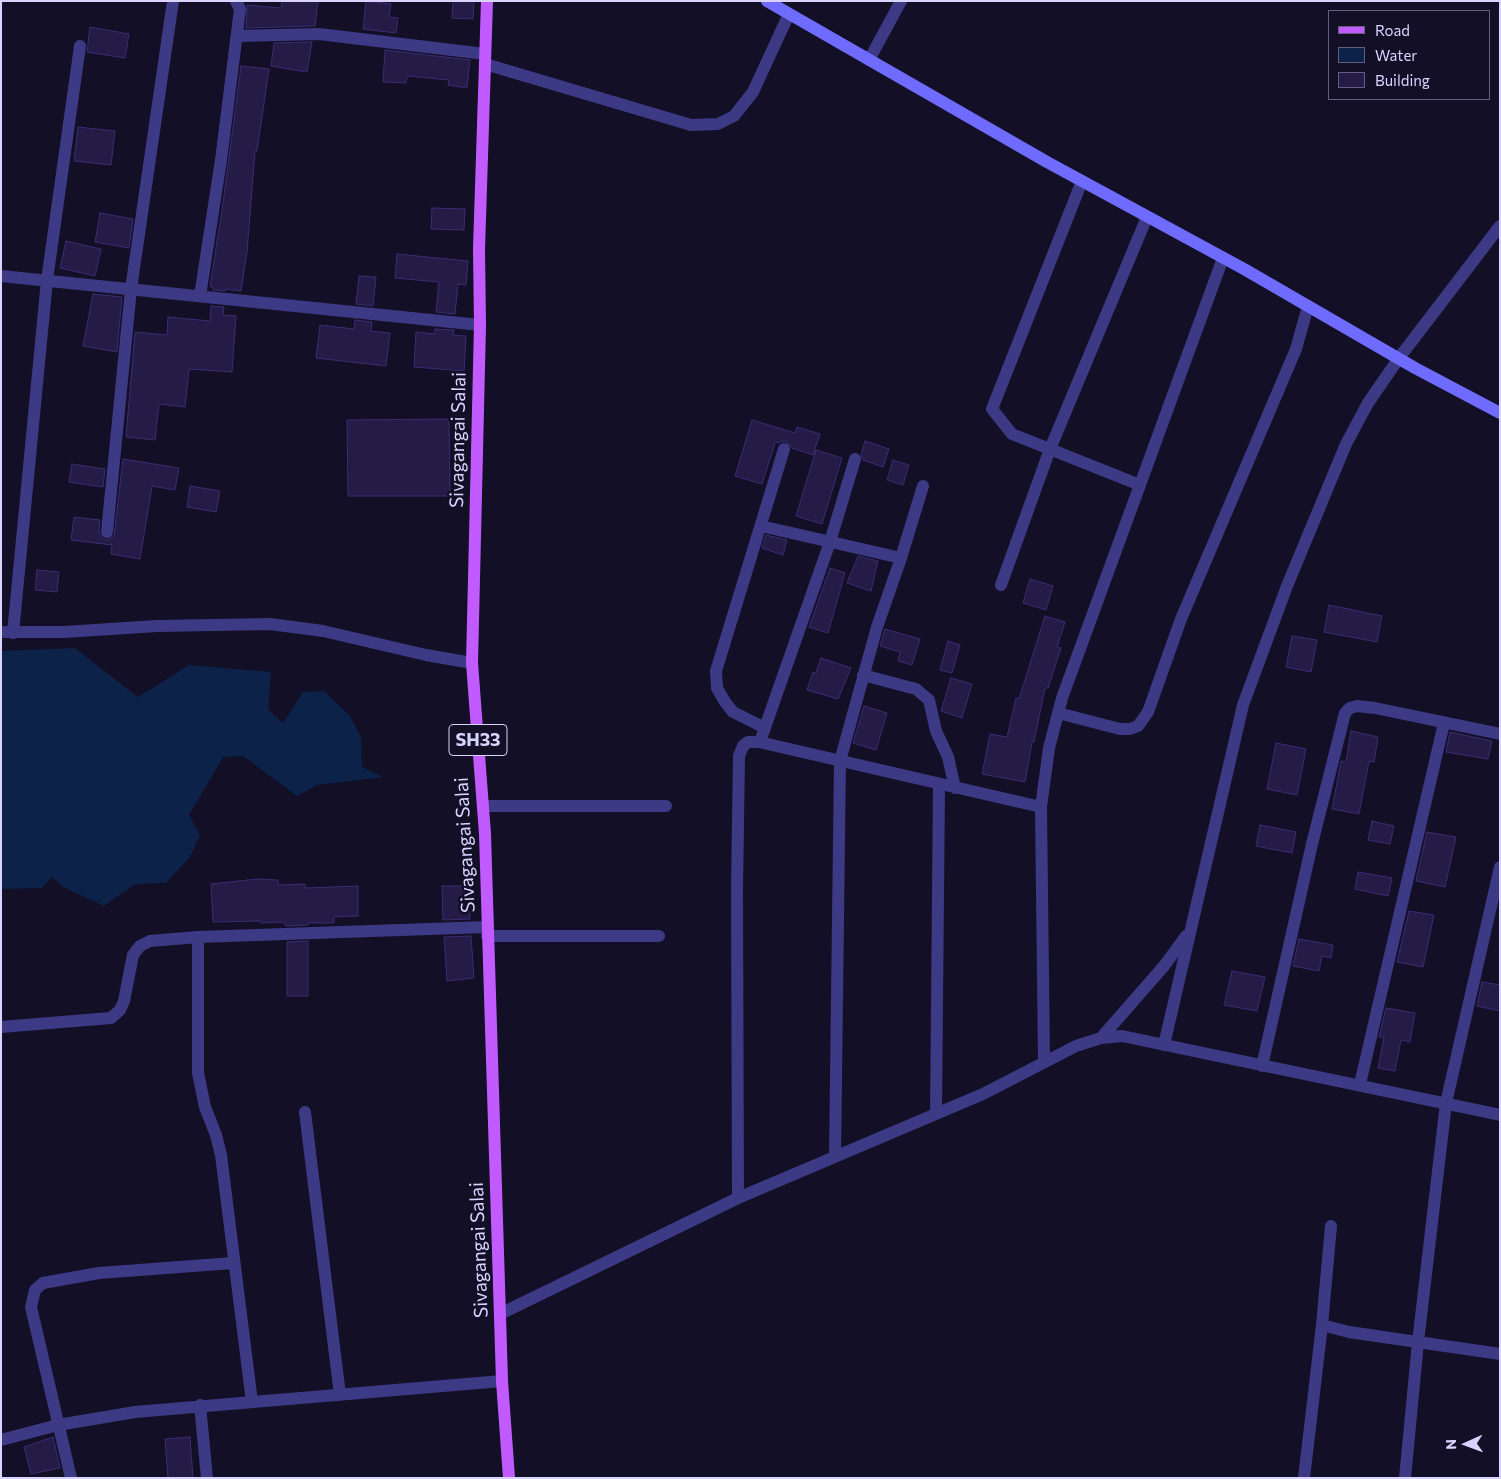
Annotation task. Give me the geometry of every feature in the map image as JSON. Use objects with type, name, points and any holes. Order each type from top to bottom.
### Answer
[{"type":"main road","name":"Sivagangai Salai","points":[[487,1],[479,249],[480,325],[472,663],[483,806],[502,1381],[509,1478]]},
{"type":"street","points":[[107,532],[131,289],[173,1]]},
{"type":"street","points":[[200,296],[221,160],[237,36],[240,10],[236,1]]},
{"type":"street","points":[[767,1],[1082,181],[1500,413]]},
{"type":"street","points":[[869,60],[902,1]]},
{"type":"street","points":[[237,36],[319,34],[485,59],[691,125],[718,124],[734,116],[753,92],[789,14]]},
{"type":"street","points":[[80,46],[46,280],[7,632],[64,632],[157,626],[270,624],[323,631],[426,655],[472,663]]},
{"type":"street","points":[[1082,181],[992,409],[1012,434],[1140,485]]},
{"type":"street","points":[[1001,584],[1050,449],[1148,217]]},
{"type":"street","points":[[1164,1045],[1243,705],[1258,661],[1346,444],[1368,403],[1398,358],[1500,226]]},
{"type":"street","points":[[1044,1062],[1041,807],[1049,748],[1062,698],[1223,258]]},
{"type":"street","points":[[1,276],[480,325]]},
{"type":"street","points":[[1058,713],[1120,729],[1130,729],[1138,726],[1148,712],[1180,619],[1296,349],[1308,306]]},
{"type":"street","points":[[765,728],[739,715],[729,707],[717,688],[716,671],[784,449]]},
{"type":"street","points":[[759,742],[830,542],[855,459]]},
{"type":"street","points":[[835,1157],[840,761],[862,675],[923,486]]},
{"type":"street","points":[[761,526],[901,558]]},
{"type":"street","points":[[862,675],[916,689],[929,700],[936,730],[948,757],[955,788]]},
{"type":"street","points":[[1262,1066],[1312,844],[1345,713],[1350,708],[1357,706],[1500,734]]},
{"type":"street","points":[[1360,1084],[1444,723]]},
{"type":"street","points":[[738,1198],[737,890],[739,756],[743,746],[748,742],[759,742],[1041,807]]},
{"type":"street","points":[[936,1114],[939,784]]},
{"type":"street","points":[[483,806],[666,806]]},
{"type":"street","points":[[1405,1478],[1418,1342],[1446,1103],[1500,867]]},
{"type":"street","points":[[1101,1038],[1164,966],[1190,930]]},
{"type":"street","points":[[1,1027],[110,1018],[120,1010],[124,1002],[133,955],[140,946],[150,941],[198,936],[487,931],[659,936]]},
{"type":"street","points":[[198,936],[198,1073],[204,1107],[216,1136],[221,1155],[233,1263],[252,1402]]},
{"type":"street","points":[[500,1314],[738,1198],[983,1094],[1076,1046],[1101,1038],[1122,1036],[1500,1114]]},
{"type":"street","points":[[305,1112],[340,1394]]},
{"type":"street","points":[[1304,1478],[1322,1325],[1331,1226]]},
{"type":"street","points":[[72,1478],[31,1307],[35,1290],[42,1283],[99,1273],[233,1263]]},
{"type":"street","points":[[1322,1325],[1349,1332],[1500,1354]]},
{"type":"street","points":[[1,1440],[58,1425],[135,1412],[200,1405],[502,1381]]},
{"type":"street","points":[[200,1405],[206,1478]]},
{"type":"water","points":[[75,648],[138,697],[189,665],[271,672],[268,709],[283,723],[303,692],[324,691],[350,716],[361,737],[362,767],[383,777],[317,785],[297,796],[243,756],[223,757],[189,815],[200,835],[190,857],[166,883],[135,884],[104,906],[63,887],[52,877],[42,888],[1,889],[1,651]]},
{"type":"building","points":[[282,1],[318,1],[315,26],[246,28],[247,5],[281,8]]},
{"type":"building","points":[[366,1],[391,4],[389,17],[398,18],[396,33],[363,29]]},
{"type":"building","points":[[453,1],[474,1],[473,19],[452,18]]},
{"type":"building","points":[[90,27],[129,34],[125,58],[87,52]]},
{"type":"building","points":[[312,42],[307,72],[271,66],[274,43]]},
{"type":"building","points":[[385,50],[470,60],[467,88],[448,85],[449,80],[407,76],[406,83],[383,82]]},
{"type":"building","points":[[241,66],[269,69],[257,151],[255,151],[247,252],[241,291],[213,290],[213,287],[210,287]]},
{"type":"building","points":[[78,127],[115,131],[111,165],[74,161]]},
{"type":"building","points":[[432,208],[465,209],[464,230],[431,229]]},
{"type":"building","points":[[100,213],[133,219],[129,248],[95,242]]},
{"type":"building","points":[[66,241],[101,249],[95,276],[60,268]]},
{"type":"building","points":[[397,254],[468,261],[466,285],[458,284],[455,314],[436,312],[439,282],[395,278]]},
{"type":"building","points":[[359,276],[376,277],[373,306],[356,304]]},
{"type":"building","points":[[93,294],[122,297],[117,352],[83,346]]},
{"type":"building","points":[[211,306],[224,307],[223,315],[236,316],[232,372],[189,369],[185,407],[159,404],[155,440],[126,437],[135,332],[167,335],[168,317],[210,321]]},
{"type":"building","points":[[355,320],[372,322],[371,331],[390,333],[386,366],[316,358],[320,325],[354,329]]},
{"type":"building","points":[[435,329],[454,330],[453,335],[466,336],[464,371],[414,367],[416,332],[435,334]]},
{"type":"building","points":[[449,419],[450,496],[348,496],[347,420]]},
{"type":"building","points":[[752,420],[795,433],[797,427],[820,434],[813,455],[792,448],[786,441],[775,443],[762,484],[735,476]]},
{"type":"building","points":[[865,441],[889,449],[883,467],[863,460],[861,454]]},
{"type":"building","points":[[816,450],[842,458],[822,524],[796,516]]},
{"type":"building","points":[[123,459],[179,468],[175,490],[152,486],[140,559],[111,554],[112,545],[71,540],[74,517],[100,520],[99,532],[102,538],[107,540],[114,536]]},
{"type":"building","points":[[893,460],[909,465],[903,485],[887,480]]},
{"type":"building","points":[[72,464],[105,469],[103,487],[69,482]]},
{"type":"building","points":[[190,486],[220,491],[216,512],[187,507]]},
{"type":"building","points":[[766,535],[787,540],[783,555],[762,548]]},
{"type":"building","points":[[858,556],[878,561],[871,591],[847,583]]},
{"type":"building","points":[[830,568],[845,573],[828,633],[809,627]]},
{"type":"building","points":[[37,570],[59,572],[57,592],[35,590]]},
{"type":"building","points":[[1030,579],[1053,586],[1046,610],[1023,603]]},
{"type":"building","points":[[1329,605],[1382,616],[1377,642],[1324,632]]},
{"type":"building","points":[[1045,616],[1065,622],[1057,647],[1061,648],[1048,688],[1045,688],[1025,782],[982,774],[990,734],[1007,737],[1016,698],[1019,699]]},
{"type":"building","points":[[885,629],[920,639],[912,665],[898,661],[900,652],[880,646]]},
{"type":"building","points":[[1292,636],[1317,640],[1311,672],[1286,667]]},
{"type":"building","points":[[948,641],[960,645],[952,673],[940,670]]},
{"type":"building","points":[[821,658],[851,668],[838,699],[807,690],[813,672],[816,673]]},
{"type":"building","points":[[951,678],[972,684],[962,718],[941,711]]},
{"type":"building","points":[[864,706],[887,713],[876,750],[853,743]]},
{"type":"building","points":[[1351,731],[1378,737],[1374,762],[1369,761],[1359,814],[1332,809],[1341,761],[1346,762]]},
{"type":"building","points":[[1450,732],[1492,741],[1488,759],[1446,752]]},
{"type":"building","points":[[1276,743],[1306,749],[1297,795],[1267,789]]},
{"type":"building","points":[[1372,821],[1394,826],[1390,844],[1368,840]]},
{"type":"building","points":[[1260,825],[1296,832],[1292,853],[1256,846]]},
{"type":"building","points":[[1427,832],[1456,837],[1445,887],[1416,881]]},
{"type":"building","points":[[1358,872],[1392,878],[1388,896],[1355,889]]},
{"type":"building","points":[[257,879],[278,880],[278,885],[305,884],[305,888],[358,886],[358,916],[334,917],[334,923],[308,923],[308,925],[286,926],[283,922],[213,922],[211,884]]},
{"type":"building","points":[[442,886],[469,886],[470,919],[443,920]]},
{"type":"building","points":[[1409,911],[1434,915],[1423,967],[1397,962]]},
{"type":"building","points":[[471,936],[474,978],[447,981],[444,937]]},
{"type":"building","points":[[1299,939],[1333,945],[1331,958],[1322,956],[1319,971],[1293,966]]},
{"type":"building","points":[[308,941],[308,996],[287,996],[287,942]]},
{"type":"building","points":[[1232,971],[1265,977],[1257,1011],[1224,1005]]},
{"type":"building","points":[[1482,982],[1500,985],[1500,1011],[1477,1006]]},
{"type":"building","points":[[1386,1008],[1415,1013],[1410,1042],[1401,1040],[1395,1071],[1378,1068],[1384,1037],[1379,1037]]},
{"type":"building","points":[[53,1437],[60,1468],[31,1474],[24,1447]]},
{"type":"building","points":[[190,1437],[193,1478],[168,1478],[165,1439]]}]
